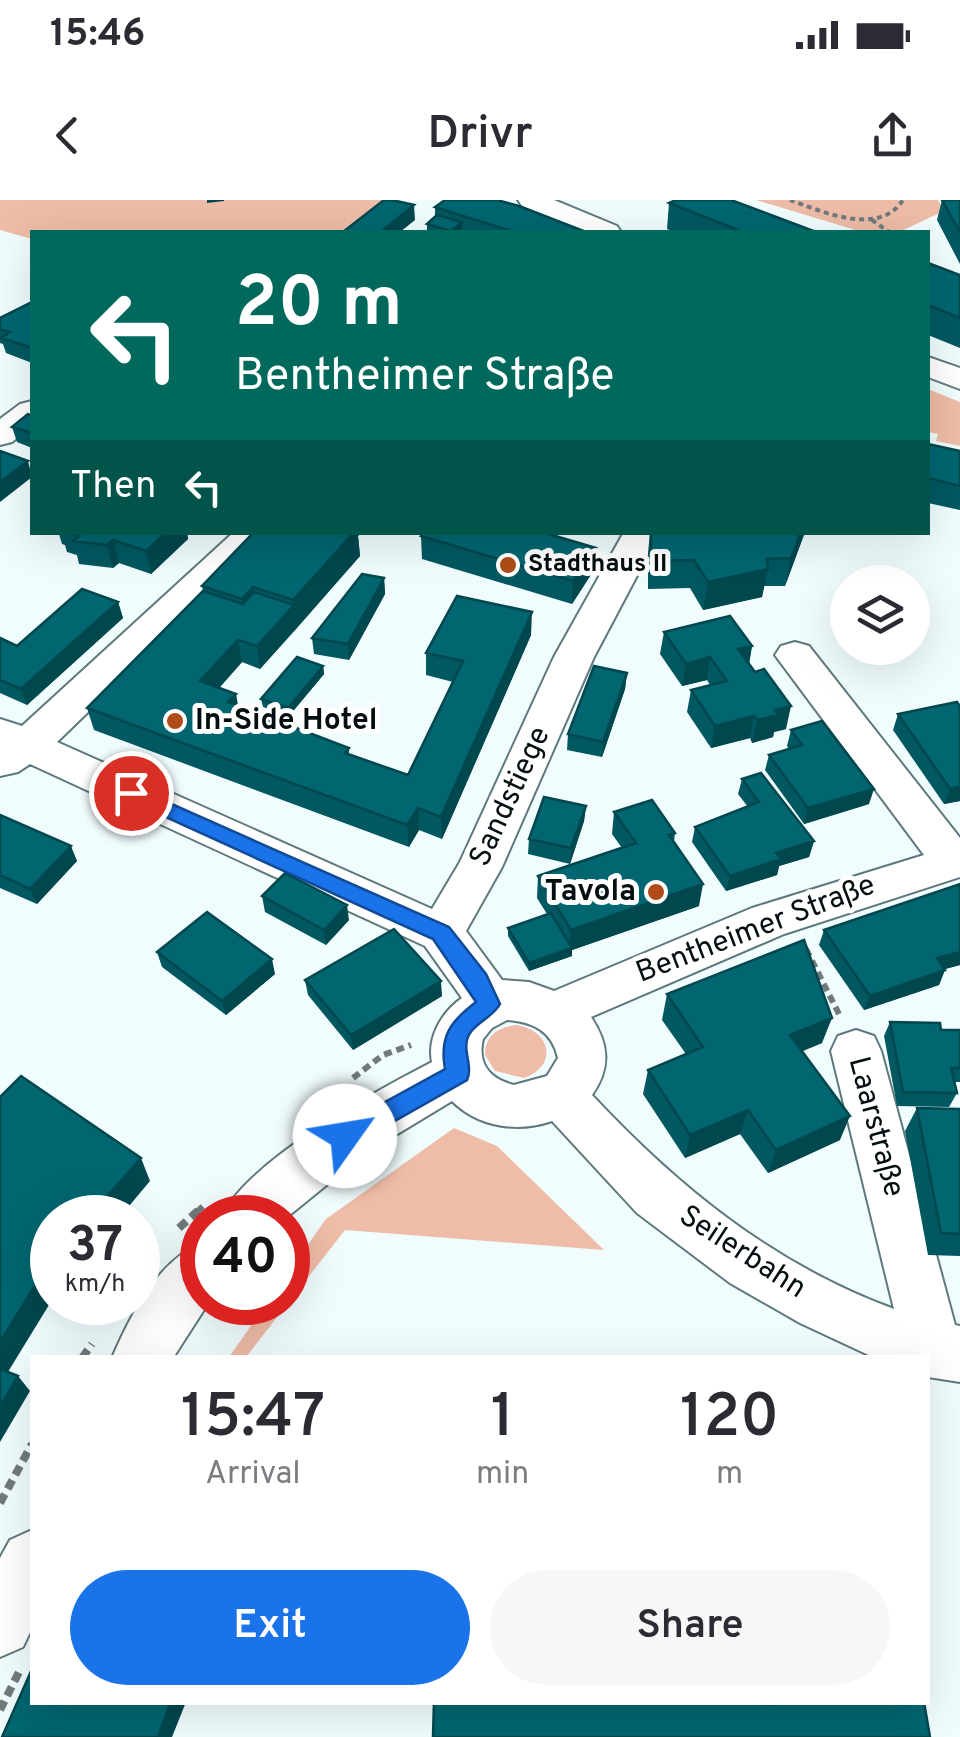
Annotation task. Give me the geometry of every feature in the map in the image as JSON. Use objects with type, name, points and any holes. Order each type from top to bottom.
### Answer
[{"type":"street","points":[[531,200],[610,227]]},
{"type":"street","points":[[930,367],[960,378]]},
{"type":"street","points":[[0,435],[30,412]]},
{"type":"street","points":[[0,448],[30,457]]},
{"type":"street","points":[[253,535],[9,747],[441,933],[478,981],[489,1004]]},
{"type":"street","name":"Sandstiege","points":[[441,933],[480,866],[574,657],[640,535]]},
{"type":"street","points":[[795,655],[957,861]]},
{"type":"street","name":"Bentheimer Straße","points":[[556,1011],[784,916],[957,861]]},
{"type":"street","points":[[516,999],[556,1011],[568,1020],[581,1045],[578,1072],[560,1094],[538,1104],[514,1107],[491,1102],[471,1090],[458,1073],[453,1050],[460,1028],[489,1004],[516,999]]},
{"type":"street","name":"Laarstraße","points":[[856,1051],[946,1352]]},
{"type":"street","points":[[274,1195],[367,1121],[458,1073]]},
{"type":"street","name":"Seilerbahn","points":[[560,1094],[688,1224],[763,1273],[850,1318],[946,1352]]},
{"type":"street","points":[[144,1355],[180,1296]]},
{"type":"street","points":[[12,1644],[30,1570]]},
{"type":"path","points":[[790,200],[850,218],[871,220],[888,217],[900,209],[903,200]]},
{"type":"path","points":[[871,220],[886,230]]},
{"type":"path","name":"Laarstraße","points":[[784,916],[815,962],[856,1051]]},
{"type":"path","points":[[0,1503],[30,1448]]},
{"type":"path","points":[[0,1710],[12,1644]]},
{"type":"shaded area","points":[[0,200],[386,200],[345,230],[30,230],[30,238],[0,230]]},
{"type":"shaded area","points":[[756,200],[938,200],[944,211],[903,230],[855,230]]},
{"type":"shaded area","points":[[930,390],[960,402],[960,446],[936,441],[938,434],[930,432]]},
{"type":"shaded area","points":[[515,1025],[536,1033],[546,1048],[543,1065],[524,1078],[495,1071],[485,1055],[493,1034]]},
{"type":"shaded area","points":[[454,1128],[497,1146],[604,1250],[345,1230],[310,1275],[310,1242],[326,1219]]},
{"type":"shaded area","points":[[252,1325],[271,1325],[248,1355],[230,1355]]},
{"type":"building","points":[[384,200],[414,205],[383,230],[346,230]]},
{"type":"building","points":[[445,200],[497,200],[581,230],[508,230],[435,207]]},
{"type":"building","points":[[731,200],[811,230],[738,230],[669,203]]},
{"type":"building","points":[[942,200],[960,200],[960,232]]},
{"type":"building","points":[[437,215],[462,222],[452,230],[427,224]]},
{"type":"building","points":[[930,264],[960,275],[960,318],[930,306]]},
{"type":"building","points":[[30,303],[30,347],[1,338],[10,332],[0,329],[0,318]]},
{"type":"building","points":[[28,414],[30,415],[30,432],[12,427]]},
{"type":"building","points":[[930,444],[960,451],[960,486],[930,478]]},
{"type":"building","points":[[0,451],[28,461],[0,482]]},
{"type":"building","points":[[164,535],[146,551],[113,540],[107,545],[73,541],[79,536]]},
{"type":"building","points":[[251,535],[351,535],[293,600],[253,587],[242,599],[202,586]]},
{"type":"building","points":[[552,535],[596,548],[573,581],[421,536]]},
{"type":"building","points":[[651,535],[800,535],[791,558],[767,559],[768,569],[708,582],[694,560],[651,561]]},
{"type":"building","points":[[362,574],[384,578],[348,644],[312,638]]},
{"type":"building","points":[[82,589],[118,602],[21,689],[0,680],[0,638],[17,646]]},
{"type":"building","points":[[203,591],[243,604],[254,592],[294,605],[257,646],[238,640],[200,681],[236,694],[228,702],[349,748],[345,753],[408,775],[463,661],[426,653],[457,596],[532,612],[441,817],[418,808],[407,825],[87,708]]},
{"type":"building","points":[[730,616],[752,646],[738,649],[755,672],[764,669],[791,706],[775,710],[778,715],[757,720],[754,716],[715,726],[691,690],[727,681],[710,657],[686,664],[664,632]]},
{"type":"building","points":[[297,657],[323,666],[288,708],[261,699]]},
{"type":"building","points":[[594,666],[627,673],[603,742],[568,734]]},
{"type":"building","points":[[957,702],[960,786],[950,789],[898,714]]},
{"type":"building","points":[[822,721],[874,789],[808,808],[769,755],[802,745],[791,730]]},
{"type":"building","points":[[761,773],[814,841],[776,853],[781,859],[730,876],[695,827],[759,802],[742,779]]},
{"type":"building","points":[[544,797],[586,806],[571,848],[529,839]]},
{"type":"building","points":[[652,800],[675,833],[669,835],[703,884],[571,930],[538,876],[636,843],[614,812]]},
{"type":"building","points":[[0,815],[71,846],[30,889],[0,875]]},
{"type":"building","points":[[285,873],[347,905],[324,930],[262,896]]},
{"type":"building","points":[[960,884],[960,952],[937,958],[945,970],[870,996],[824,930]]},
{"type":"building","points":[[207,912],[272,959],[222,1001],[157,952]]},
{"type":"building","points":[[551,913],[572,948],[529,963],[508,928]]},
{"type":"building","points":[[394,929],[441,981],[351,1035],[305,980]]},
{"type":"building","points":[[804,940],[832,1018],[790,1035],[850,1116],[776,1150],[748,1110],[690,1135],[648,1070],[703,1047],[667,994]]},
{"type":"building","points":[[890,1022],[940,1023],[941,1030],[960,1030],[960,1068],[951,1068],[957,1093],[903,1092]]},
{"type":"building","points":[[21,1076],[141,1158],[108,1195],[30,1195],[30,1294],[0,1342],[0,1097]]},
{"type":"building","points":[[917,1108],[960,1109],[960,1234],[941,1233]]},
{"type":"building","points":[[0,1369],[18,1376],[0,1407]]},
{"type":"building","points":[[30,1674],[30,1705],[170,1705],[158,1737],[2,1737]]},
{"type":"building","points":[[434,1705],[925,1705],[930,1737],[433,1737]]},
{"type":"place","name":"Stadthaus II","points":[[508,565]]},
{"type":"place","name":"In-Side Hotel","points":[[175,721]]},
{"type":"place","name":"Tavola","points":[[656,892]]},
{"type":"route","points":[[131,793],[441,933],[478,981],[489,1004],[467,1018],[460,1028],[453,1050],[458,1073],[345,1136]]}]
